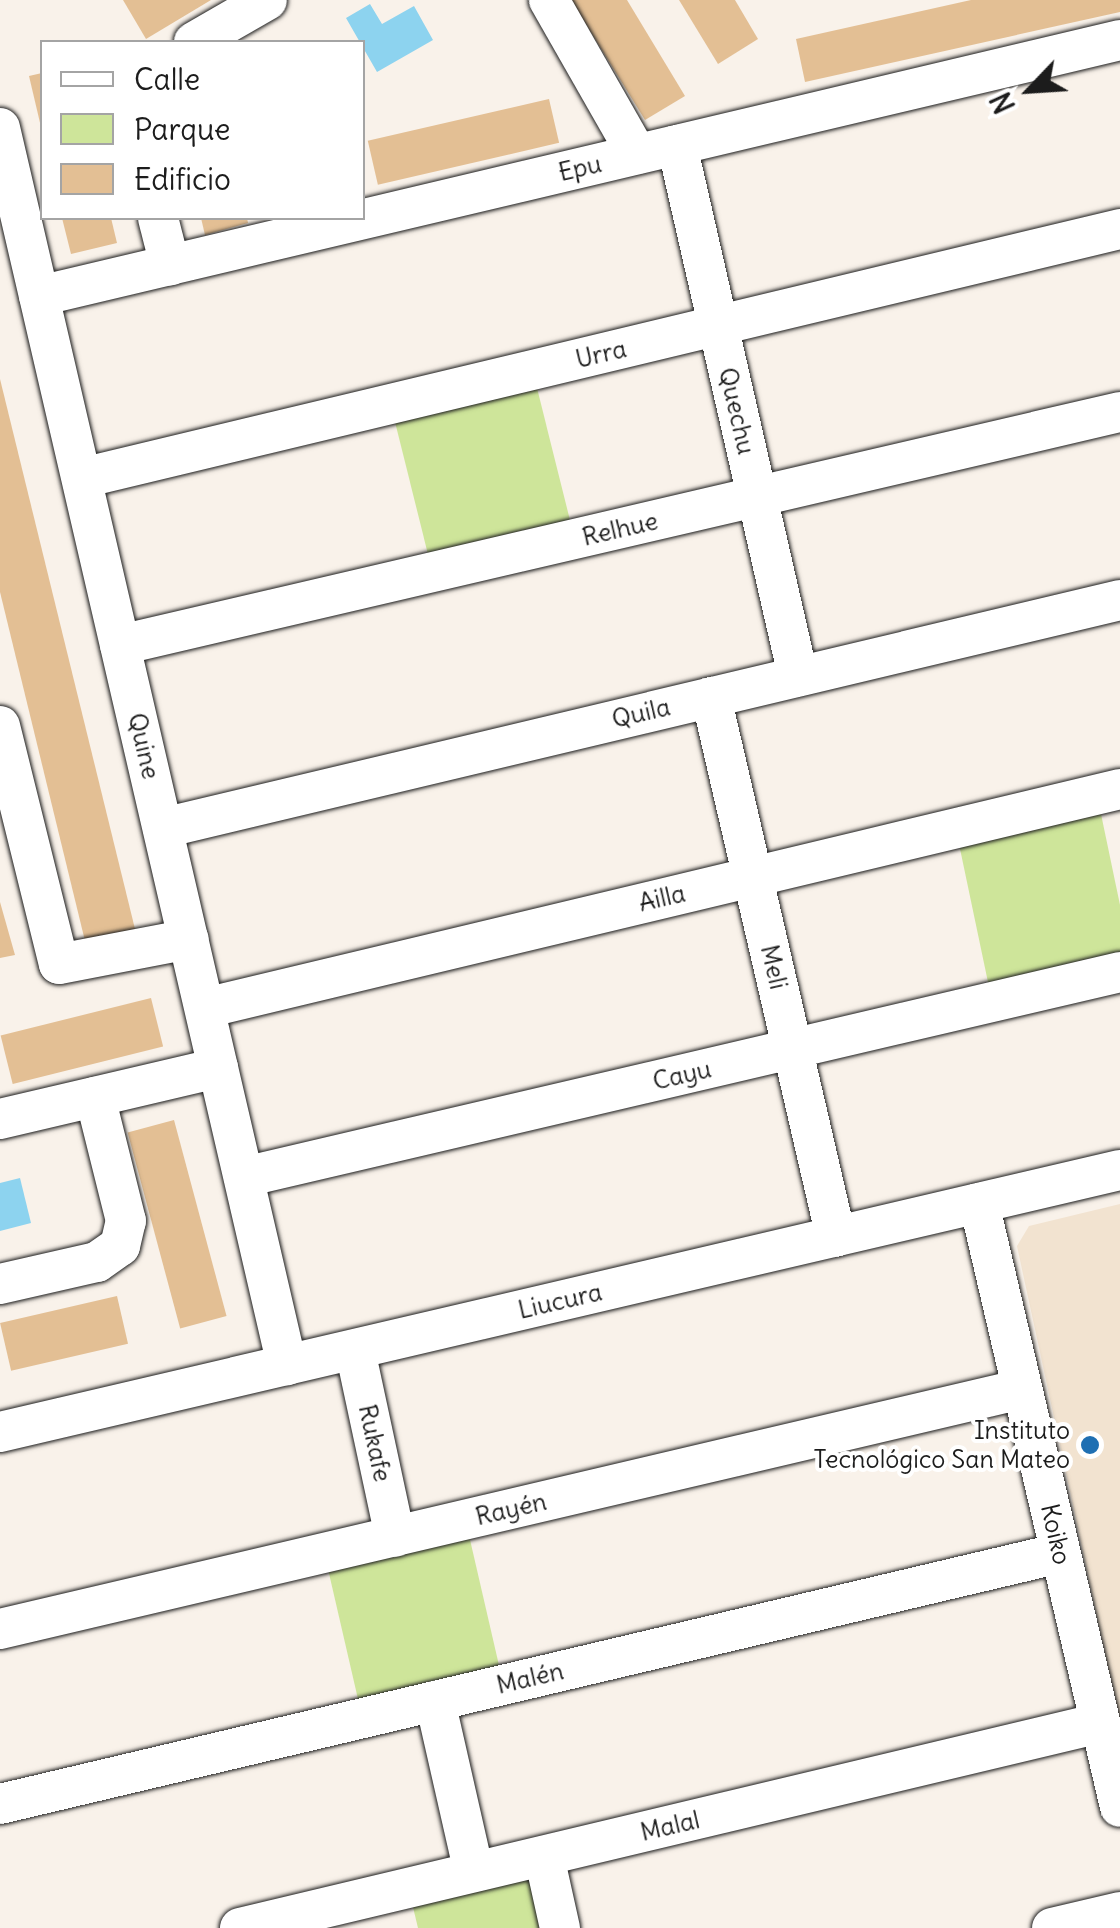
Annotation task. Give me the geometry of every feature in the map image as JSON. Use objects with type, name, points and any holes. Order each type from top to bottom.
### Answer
[{"type":"street","points":[[197,40],[266,0]]},
{"type":"street","points":[[549,0],[637,154]]},
{"type":"street","name":"Epu","points":[[365,219],[1120,40]]},
{"type":"street","name":"Quine","points":[[2,144],[288,1365]]},
{"type":"street","name":"Quechu","points":[[677,145],[798,676]]},
{"type":"street","points":[[159,220],[170,265]]},
{"type":"street","name":"Epu","points":[[39,296],[359,220]]},
{"type":"street","name":"Urra","points":[[82,478],[1120,230]]},
{"type":"street","name":"Relhue","points":[[120,645],[1120,412]]},
{"type":"street","name":"Quila","points":[[163,828],[1120,600]]},
{"type":"street","name":"Meli","points":[[710,697],[836,1236]]},
{"type":"street","points":[[0,726],[15,852],[59,964],[188,939]]},
{"type":"street","name":"Ailla","points":[[205,1008],[1120,789]]},
{"type":"street","name":"Cayu","points":[[244,1178],[1120,972]]},
{"type":"street","points":[[0,1119],[218,1068]]},
{"type":"street","points":[[0,1284],[97,1262],[120,1246],[126,1221],[95,1097]]},
{"type":"street","name":"Liucura","points":[[0,1432],[1120,1170]]},
{"type":"street","name":"Koiko","points":[[979,1203],[1120,1807]]},
{"type":"street","name":"Rukafe","points":[[355,1350],[395,1536]]},
{"type":"street","name":"Rayén","points":[[0,1630],[1022,1389]]},
{"type":"street","name":"Malén","points":[[0,1804],[1060,1552]]},
{"type":"street","points":[[434,1701],[474,1872]]},
{"type":"street","name":"Malal","points":[[240,1928],[1100,1723]]},
{"type":"street","points":[[544,1856],[560,1928]]},
{"type":"street","points":[[1052,1928],[1120,1912]]},
{"type":"shaded area","name":"Instituto Tecnológico San Mateo","points":[[1120,1204],[1120,1723],[1017,1246],[1029,1226]]},
{"type":"green space","points":[[536,384],[570,520],[428,555],[394,419]]},
{"type":"green space","points":[[1101,814],[1120,905],[1120,959],[989,987],[959,844]]},
{"type":"green space","points":[[468,1531],[499,1667],[358,1700],[327,1564]]},
{"type":"green space","points":[[555,1869],[569,1928],[418,1928],[412,1903]]},
{"type":"water","points":[[370,4],[382,24],[414,6],[433,40],[377,72],[365,51],[365,40],[359,40],[346,18]]},
{"type":"water","points":[[20,1178],[31,1223],[0,1231],[0,1183]]},
{"type":"building","points":[[123,0],[211,0],[146,39]]},
{"type":"building","points":[[571,0],[627,0],[685,96],[645,120]]},
{"type":"building","points":[[679,0],[735,0],[758,39],[718,64]]},
{"type":"building","points":[[971,0],[1120,0],[1120,12],[805,82],[796,39]]},
{"type":"building","points":[[40,73],[40,123],[29,76]]},
{"type":"building","points":[[549,99],[559,143],[378,185],[368,141]]},
{"type":"building","points":[[62,220],[111,220],[117,243],[71,254]]},
{"type":"building","points":[[201,220],[247,220],[248,223],[205,235]]},
{"type":"building","points":[[0,379],[135,929],[85,941],[0,592]]},
{"type":"building","points":[[0,902],[15,955],[0,958]]},
{"type":"building","points":[[151,998],[163,1047],[13,1084],[1,1035]]},
{"type":"building","points":[[174,1120],[227,1316],[180,1329],[128,1132]]},
{"type":"building","points":[[117,1296],[128,1344],[11,1371],[0,1323]]},
{"type":"place","name":"Instituto Tecnológico San Mateo","points":[[1090,1445]]}]
